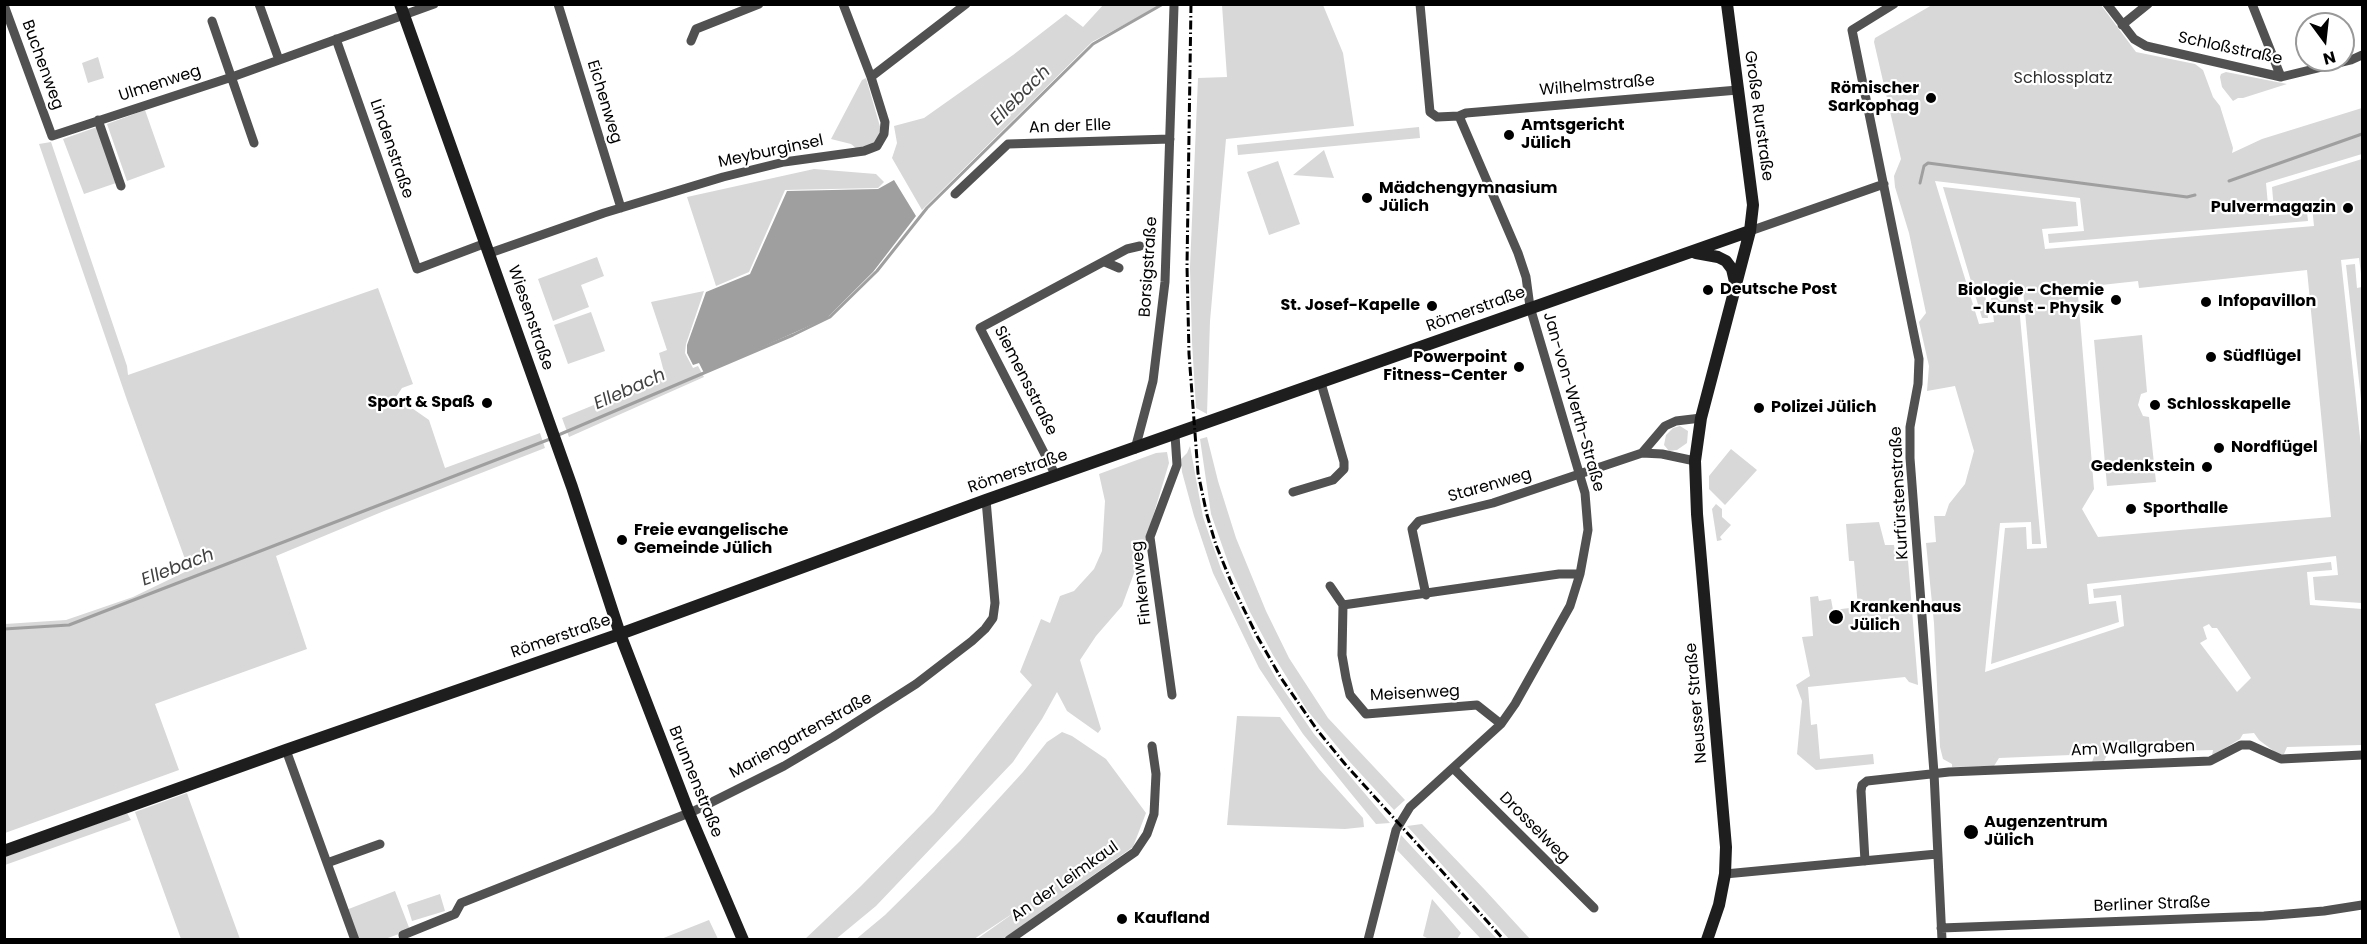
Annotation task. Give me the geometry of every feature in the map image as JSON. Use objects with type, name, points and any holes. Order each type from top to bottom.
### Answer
[{"type":"main road","name":"Große Rurstraße","points":[[1727,4],[1753,205],[1750,231]]},
{"type":"main road","name":"Wiesenstraße","points":[[402,10],[552,429],[620,634]]},
{"type":"main road","name":"Römerstraße","points":[[4,851],[285,750],[620,634],[986,500],[1750,231]]},
{"type":"main road","name":"Neusser Straße","points":[[1707,939],[1719,905],[1725,873],[1724,818],[1697,514],[1695,462],[1701,418],[1750,231]]},
{"type":"main road","points":[[1689,253],[1706,254],[1726,261],[1734,275],[1735,290]]},
{"type":"main road","name":"Brunnenstraße","points":[[620,634],[689,813],[743,939]]},
{"type":"street","points":[[259,4],[279,60]]},
{"type":"street","name":"Ulmenweg","points":[[52,136],[232,77],[336,39],[402,10],[434,4]]},
{"type":"street","name":"Eichenweg","points":[[558,4],[621,208]]},
{"type":"street","points":[[691,41],[696,29],[759,4]]},
{"type":"street","points":[[843,4],[871,77],[966,4]]},
{"type":"street","name":"Wilhelmstraße","points":[[1420,4],[1430,112],[1437,117],[1738,90]]},
{"type":"street","name":"Kurfürstenstraße","points":[[1894,4],[1852,30],[1919,359],[1918,384],[1910,427],[1910,458],[1934,773],[1942,939]]},
{"type":"street","name":"Schloßstraße","points":[[2107,4],[2134,39],[2158,50],[2281,77],[2351,60],[2362,55]]},
{"type":"street","points":[[2122,26],[2148,4]]},
{"type":"street","points":[[2252,4],[2281,77]]},
{"type":"street","name":"Buchenweg","points":[[4,5],[52,136]]},
{"type":"street","name":"Borsigstraße","points":[[1135,449],[1153,381],[1166,282],[1174,6]]},
{"type":"street","points":[[212,21],[254,143]]},
{"type":"street","name":"Lindenstraße","points":[[336,39],[417,269]]},
{"type":"street","points":[[1163,75],[1171,84]]},
{"type":"street","name":"Meyburginsel","points":[[417,269],[723,177],[784,162],[864,151],[877,146],[884,134],[885,123],[871,77]]},
{"type":"street","name":"Jan-von-Werth-Straße","points":[[1368,939],[1396,830],[1410,807],[1501,723],[1515,705],[1570,606],[1580,574],[1588,530],[1585,493],[1530,307],[1526,277],[1459,116]]},
{"type":"street","points":[[98,120],[121,186]]},
{"type":"street","name":"An der Elle","points":[[955,194],[1008,144],[1170,140]]},
{"type":"street","name":"Römerstraße","points":[[1750,231],[1884,184]]},
{"type":"street","name":"Siemensstraße","points":[[1056,476],[980,328],[1127,249],[1140,246]]},
{"type":"street","points":[[1105,262],[1119,268]]},
{"type":"street","points":[[1293,492],[1333,480],[1344,469],[1344,462],[1320,383]]},
{"type":"street","points":[[1642,453],[1665,426],[1676,421],[1701,418]]},
{"type":"street","name":"Finkenweg","points":[[1172,695],[1150,537],[1177,465],[1175,435]]},
{"type":"street","points":[[1580,473],[1642,453],[1662,454],[1695,462]]},
{"type":"street","name":"Starenweg","points":[[1426,594],[1412,529],[1419,521],[1492,503],[1580,473]]},
{"type":"street","name":"Mariengartenstraße","points":[[404,939],[403,935],[455,914],[460,903],[689,813],[784,766],[882,707],[925,677],[985,629],[993,618],[995,603],[986,500]]},
{"type":"street","points":[[1330,586],[1343,605],[1559,574],[1580,574]]},
{"type":"street","name":"Meisenweg","points":[[1343,605],[1342,655],[1346,678],[1350,695],[1366,714],[1477,705],[1501,723]]},
{"type":"street","name":"Am Wallgraben","points":[[1865,861],[1862,785],[1867,781],[1949,772],[2210,761],[2241,745],[2250,745],[2281,759],[2362,755]]},
{"type":"street","name":"An der Leimkaul","points":[[1009,939],[1135,852],[1147,834],[1154,814],[1156,774],[1152,746]]},
{"type":"street","points":[[285,750],[355,939]]},
{"type":"street","name":"Drosselweg","points":[[1453,768],[1594,908]]},
{"type":"street","points":[[327,863],[380,844]]},
{"type":"street","points":[[1725,873],[1937,854]]},
{"type":"street","name":"Berliner Straße","points":[[1941,928],[2264,916],[2362,905]]},
{"type":"green space","points":[[1104,4],[1161,5],[1092,42],[922,210],[892,158],[897,143],[894,126],[924,118],[1066,14],[1083,27]]},
{"type":"green space","points":[[1222,5],[1323,5],[1343,53],[1354,126],[1226,139],[1210,321],[1207,414],[1196,408],[1190,267],[1198,78],[1227,77]]},
{"type":"green space","name":"Schlossplatz","points":[[1932,5],[2101,5],[2136,52],[2195,64],[2203,70],[2213,97],[2220,106],[2233,148],[2232,153],[2262,139],[2362,108],[2362,154],[2266,183],[2269,216],[2307,212],[2308,221],[2049,243],[2048,234],[2084,231],[2080,198],[1935,181],[1979,324],[1994,322],[1991,298],[2018,295],[2041,544],[2032,544],[2031,522],[2000,523],[1985,672],[2124,626],[2121,595],[2094,598],[2093,589],[2331,562],[2332,570],[2307,572],[2310,605],[2362,609],[2362,745],[2287,747],[2284,754],[2279,755],[2259,740],[2254,733],[2243,734],[2240,739],[2212,756],[2213,750],[2108,753],[2104,761],[2092,762],[2095,754],[1999,758],[1994,766],[1952,767],[1952,764],[1943,759],[1940,747],[1934,623],[1926,543],[1936,542],[1934,516],[1945,516],[1949,504],[1965,484],[1974,451],[1955,386],[1927,391],[1929,366],[1919,322],[1926,313],[1909,233],[1895,187],[1894,176],[1901,159],[1874,42],[1875,38]],"holes":[[[2209,624],[2212,628],[2217,628],[2251,678],[2237,692],[2200,643],[2207,639],[2203,627]]]},
{"type":"green space","points":[[98,57],[104,78],[88,83],[82,63]]},
{"type":"green space","points":[[2226,72],[2287,84],[2233,101],[2222,87],[2220,77]]},
{"type":"green space","points":[[866,78],[881,130],[876,144],[857,149],[851,144],[831,139],[862,80]]},
{"type":"green space","points":[[145,110],[165,167],[127,181],[107,124]]},
{"type":"green space","points":[[97,127],[116,183],[84,194],[63,139]]},
{"type":"green space","points":[[1419,127],[1420,138],[1238,155],[1237,145]]},
{"type":"green space","points":[[51,142],[127,366],[128,375],[378,288],[413,384],[402,388],[396,397],[429,420],[445,468],[540,433],[545,448],[276,556],[307,649],[155,704],[179,770],[5,833],[5,624],[66,620],[133,597],[189,570],[127,400],[39,144]]},
{"type":"green space","points":[[1324,150],[1334,178],[1293,175]]},
{"type":"green space","points":[[2362,159],[2362,282],[2359,258],[2341,260],[2362,456],[2362,603],[2315,600],[2313,577],[2338,575],[2336,556],[2087,584],[2089,604],[2116,601],[2119,622],[1991,664],[2005,528],[2026,527],[2027,549],[2047,548],[2023,290],[1985,293],[1988,318],[1982,318],[1943,187],[2076,202],[2078,226],[2042,229],[2045,249],[2314,226],[2312,206],[2274,210],[2272,187]],"holes":[[[2307,270],[2331,517],[2098,537],[2082,509],[2094,489],[2078,295],[2092,293],[2092,286],[2138,281],[2139,288]]]},
{"type":"green space","points":[[1278,161],[1300,224],[1269,235],[1247,172]]},
{"type":"green space","points":[[814,169],[876,174],[884,182],[878,188],[785,190],[749,272],[716,286],[687,197]]},
{"type":"green space","points":[[597,257],[604,276],[581,285],[589,307],[553,321],[538,279]]},
{"type":"green space","points":[[2355,264],[2357,288],[2362,287],[2362,408],[2346,265]]},
{"type":"green space","points":[[704,291],[685,353],[693,368],[698,366],[704,377],[569,437],[562,418],[665,376],[659,353],[667,350],[651,302]]},
{"type":"green space","points":[[591,312],[605,351],[568,364],[554,325]]},
{"type":"green space","points":[[2142,335],[2147,392],[2141,394],[2138,405],[2143,416],[2149,417],[2156,482],[2107,486],[2094,340]]},
{"type":"green space","points":[[1680,426],[1688,431],[1687,443],[1677,450],[1669,451],[1664,445],[1666,435],[1673,428]]},
{"type":"green space","points":[[1207,437],[1236,538],[1266,611],[1289,658],[1328,718],[1405,800],[1394,810],[1307,710],[1250,612],[1229,565],[1211,514],[1200,439]]},
{"type":"green space","points":[[1190,446],[1203,517],[1221,569],[1253,638],[1277,680],[1314,734],[1390,823],[1376,824],[1303,734],[1259,668],[1213,573],[1194,516],[1182,472],[1181,459]]},
{"type":"green space","points":[[1731,449],[1757,470],[1725,505],[1709,489],[1709,476]]},
{"type":"green space","points":[[1167,452],[1169,463],[1145,543],[1122,606],[1096,636],[1080,660],[1101,729],[1098,733],[1067,711],[1057,692],[1013,762],[876,906],[836,939],[804,940],[934,812],[1032,685],[1020,672],[1041,619],[1050,623],[1060,596],[1074,591],[1094,569],[1102,551],[1105,501],[1099,474],[1156,453]]},
{"type":"green space","points":[[1716,504],[1722,509],[1722,517],[1731,525],[1720,537],[1722,540],[1717,541],[1712,509]]},
{"type":"green space","points":[[1879,522],[1885,545],[1894,545],[1896,561],[1908,560],[1918,685],[1909,682],[1905,677],[1808,687],[1811,725],[1817,724],[1820,759],[1873,754],[1874,764],[1816,770],[1797,754],[1802,701],[1796,685],[1810,676],[1802,637],[1813,636],[1810,597],[1818,596],[1819,601],[1831,599],[1833,610],[1858,607],[1854,561],[1849,561],[1846,524]]},
{"type":"green space","points":[[1237,716],[1280,717],[1319,769],[1363,818],[1364,827],[1345,829],[1227,825]]},
{"type":"green space","points":[[1062,732],[1072,736],[1106,759],[1146,813],[1133,847],[1003,939],[977,939],[1018,910],[974,939],[855,940],[885,915],[960,841],[1047,742]]},
{"type":"green space","points":[[187,793],[240,939],[181,939],[135,812]]},
{"type":"green space","points":[[127,813],[131,820],[5,865],[5,857]]},
{"type":"green space","points":[[1422,824],[1530,939],[1509,939],[1407,826]]},
{"type":"green space","points":[[1401,835],[1497,939],[1481,939],[1397,850]]},
{"type":"green space","points":[[395,891],[410,930],[385,939],[358,939],[346,910]]},
{"type":"green space","points":[[440,894],[445,911],[412,921],[407,905]]},
{"type":"green space","points":[[1432,899],[1461,933],[1457,939],[1429,939],[1423,936]]},
{"type":"green space","points":[[709,920],[718,939],[661,939]]},
{"type":"shaded area","points":[[894,180],[916,216],[873,272],[827,318],[704,373],[699,363],[693,365],[687,353],[687,345],[706,292],[750,274],[787,191],[878,189]]},
{"type":"waterway","name":"Ellebach","points":[[556,436],[830,317],[877,271],[927,208],[1093,44],[1163,4]]},
{"type":"waterway","points":[[2229,181],[2362,134]]},
{"type":"waterway","points":[[1920,183],[1924,166],[1928,163],[2187,197],[2195,195]]},
{"type":"waterway","name":"Ellebach","points":[[4,629],[69,625],[550,439]]},
{"type":"railway","points":[[1191,4],[1187,266],[1189,354],[1198,473],[1216,545],[1257,636],[1281,678],[1318,731],[1504,940]]},
{"type":"place","name":"Römischer Sarkophag","points":[[1931,98]]},
{"type":"place","name":"Amtsgericht Jülich","points":[[1509,135]]},
{"type":"place","name":"Mädchengymnasium Jülich","points":[[1367,198]]},
{"type":"place","name":"Pulvermagazin","points":[[2348,208]]},
{"type":"place","name":"Deutsche Post","points":[[1708,290]]},
{"type":"place","name":"Biologie - Chemie - Kunst - Physik","points":[[2116,300]]},
{"type":"place","name":"Infopavillon","points":[[2206,302]]},
{"type":"place","name":"St. Josef-Kapelle","points":[[1432,306]]},
{"type":"place","name":"Südflügel","points":[[2211,357]]},
{"type":"place","name":"Powerpoint Fitness-Center","points":[[1519,367]]},
{"type":"place","name":"Sport & Spaß","points":[[487,403]]},
{"type":"place","name":"Schlosskapelle","points":[[2155,405]]},
{"type":"place","name":"Polizei Jülich","points":[[1759,408]]},
{"type":"place","name":"Nordflügel","points":[[2219,448]]},
{"type":"place","name":"Gedenkstein","points":[[2207,467]]},
{"type":"place","name":"Sporthalle","points":[[2131,509]]},
{"type":"place","name":"Freie evangelische Gemeinde Jülich","points":[[622,540]]},
{"type":"place","name":"Krankenhaus Jülich","points":[[1836,617]]},
{"type":"place","name":"Augenzentrum Jülich","points":[[1971,832]]},
{"type":"place","name":"Kaufland","points":[[1122,919]]}]
